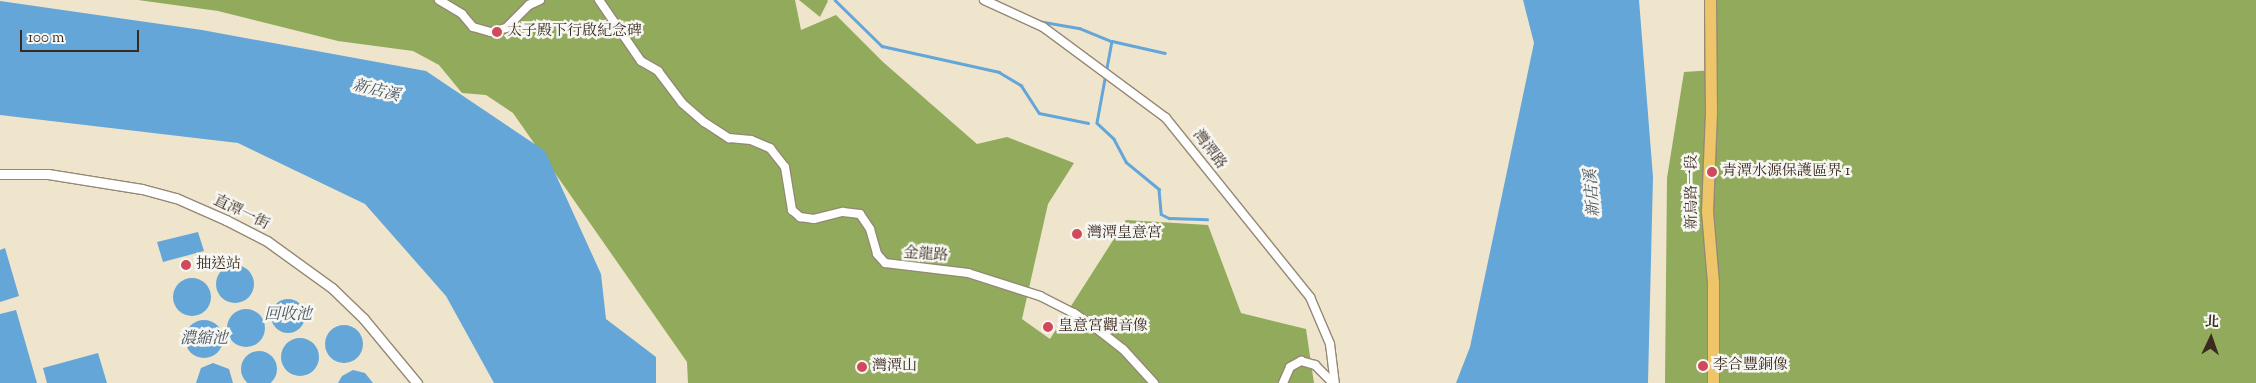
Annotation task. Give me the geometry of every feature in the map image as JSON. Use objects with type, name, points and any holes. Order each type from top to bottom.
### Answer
[{"type":"main road","name":"新烏路一段","points":[[1710,0],[1711,112],[1707,211],[1713,282],[1713,383]]},
{"type":"street","points":[[439,0],[462,14],[473,27],[491,32],[506,28],[529,5],[540,0]]},
{"type":"street","name":"金龍路","points":[[599,0],[641,61],[658,71],[682,103],[697,116],[729,138],[751,140],[770,148],[785,167],[792,210],[800,217],[814,219],[843,212],[860,214],[870,229],[877,254],[885,263],[895,267],[968,273],[1040,296],[1074,313],[1101,332],[1123,349],[1154,383]]},
{"type":"street","name":"灣潭路","points":[[984,0],[1043,27],[1102,68],[1171,124],[1201,165],[1310,297],[1330,344],[1334,383]]},
{"type":"street","name":"直潭一街","points":[[0,174],[48,174],[142,189],[176,198],[226,220],[267,241],[332,288],[369,325],[417,383]]},
{"type":"street","points":[[1283,383],[1290,367],[1301,362],[1315,365],[1334,383]]},
{"type":"green space","points":[[138,0],[795,0],[801,30],[836,15],[883,62],[977,144],[1007,137],[1074,163],[1048,204],[1022,319],[1050,339],[1126,220],[1208,225],[1241,313],[1306,329],[1314,383],[688,383],[687,362],[513,113],[486,95],[462,93],[439,65],[413,51],[338,41],[218,11]]},
{"type":"green space","points":[[799,0],[827,0],[828,1],[820,17]]},
{"type":"green space","points":[[1712,0],[2256,0],[2256,383],[1665,383],[1667,178],[1684,72],[1715,70]]},
{"type":"water","name":"新店溪","points":[[1523,0],[1639,0],[1653,177],[1648,383],[1456,383],[1470,347],[1534,43]]},
{"type":"water","name":"新店溪","points":[[0,1],[202,30],[426,71],[545,151],[601,274],[606,319],[656,357],[656,383],[494,383],[446,296],[365,204],[238,143],[0,115]]},
{"type":"water","points":[[198,232],[204,251],[163,262],[157,242]]},
{"type":"water","points":[[5,248],[19,296],[0,302],[0,250]]},
{"type":"water","name":"濃縮池","points":[[235,265],[248,271],[254,284],[248,297],[235,303],[222,297],[216,284],[222,271]]},
{"type":"water","name":"濃縮池","points":[[192,278],[205,284],[211,297],[205,310],[192,316],[179,310],[173,297],[179,284]]},
{"type":"water","name":"回收池","points":[[288,299],[295,300],[300,304],[304,309],[304,323],[300,328],[295,332],[288,333],[281,332],[276,328],[272,323],[271,316],[272,309],[276,304],[281,300]]},
{"type":"water","name":"濃縮池","points":[[246,309],[259,315],[265,328],[259,341],[246,347],[233,341],[227,328],[233,315]]},
{"type":"water","points":[[16,310],[37,383],[0,383],[0,314]]},
{"type":"water","name":"濃縮池","points":[[204,320],[217,326],[223,339],[217,352],[204,358],[191,352],[185,339],[191,326]]},
{"type":"water","points":[[344,325],[357,331],[363,344],[357,357],[344,363],[331,357],[325,344],[331,331]]},
{"type":"water","points":[[300,338],[313,344],[319,357],[313,370],[300,376],[287,370],[281,357],[287,344]]},
{"type":"water","name":"濃縮池","points":[[259,351],[271,357],[277,369],[271,381],[259,387],[247,381],[241,369],[247,357]]},
{"type":"water","points":[[98,353],[107,383],[47,383],[43,368]]},
{"type":"water","name":"濃縮池","points":[[213,363],[229,369],[233,383],[196,383],[201,368]]},
{"type":"water","points":[[353,370],[365,373],[373,383],[338,383],[342,376]]},
{"type":"waterway","points":[[835,0],[882,46],[999,72],[1021,85],[1039,113],[1088,123]]},
{"type":"waterway","points":[[1038,21],[1079,28],[1112,41],[1165,53]]},
{"type":"waterway","points":[[1112,41],[1097,123],[1114,139],[1126,162],[1159,189],[1161,214],[1169,218],[1207,219]]},
{"type":"place","name":"太子殿下行啟紀念碑","points":[[497,32]]},
{"type":"place","name":"青潭水源保護區界 1","points":[[1712,172]]},
{"type":"place","name":"灣潭皇意宮","points":[[1077,234]]},
{"type":"place","name":"抽送站","points":[[186,265]]},
{"type":"place","name":"皇意宮觀音像","points":[[1048,327]]},
{"type":"place","name":"李合豐銅像","points":[[1703,366]]},
{"type":"place","name":"灣潭山","points":[[862,367]]}]
